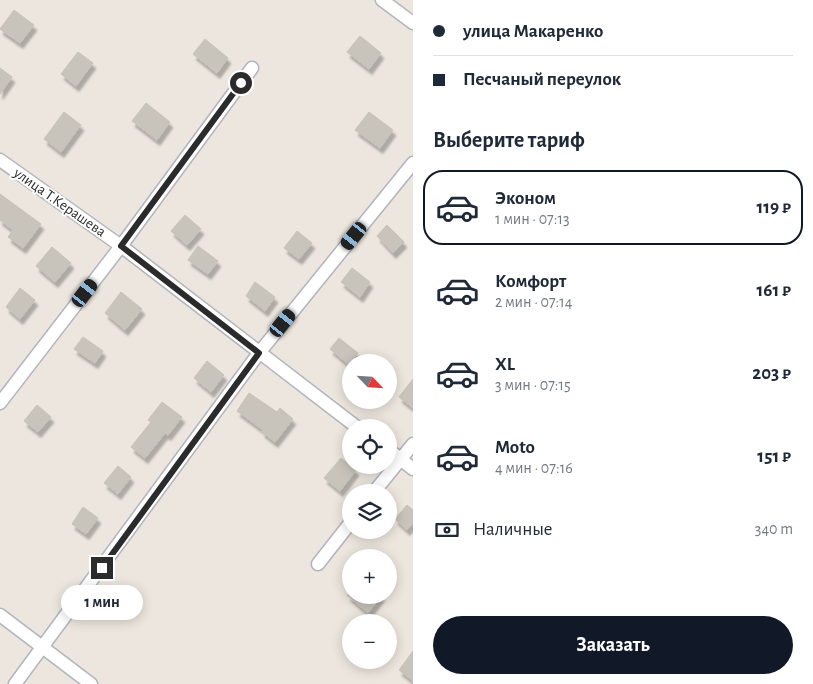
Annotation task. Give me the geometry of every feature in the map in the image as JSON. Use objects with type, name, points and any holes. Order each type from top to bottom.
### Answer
[{"type":"street","points":[[382,0],[413,23]]},
{"type":"street","points":[[0,403],[121,246],[252,68]]},
{"type":"street","name":"улица Т.Керашева","points":[[0,160],[121,246],[346,419]]},
{"type":"street","points":[[15,684],[259,353],[413,163]]},
{"type":"street","points":[[380,484],[413,444]]},
{"type":"street","points":[[397,457],[413,469]]},
{"type":"street","points":[[318,564],[342,533]]},
{"type":"street","points":[[0,616],[91,684]]},
{"type":"building","points":[[14,10],[34,25],[20,43],[0,29]]},
{"type":"building","points":[[360,36],[381,53],[369,69],[347,52]]},
{"type":"building","points":[[205,39],[228,58],[217,73],[193,54]]},
{"type":"building","points":[[78,52],[93,63],[76,86],[61,74]]},
{"type":"building","points":[[0,68],[12,77],[0,94]]},
{"type":"building","points":[[146,103],[170,122],[157,140],[132,121]]},
{"type":"building","points":[[64,112],[81,125],[61,152],[44,139]]},
{"type":"building","points":[[369,112],[393,130],[380,148],[355,130]]},
{"type":"building","points":[[0,194],[41,224],[23,248],[8,237],[13,230],[0,220]]},
{"type":"building","points":[[185,215],[201,229],[187,245],[171,231]]},
{"type":"building","points":[[387,225],[404,242],[393,253],[377,236]]},
{"type":"building","points":[[297,231],[312,243],[299,259],[284,248]]},
{"type":"building","points":[[198,246],[218,261],[208,274],[188,260]]},
{"type":"building","points":[[52,247],[71,263],[55,282],[36,266]]},
{"type":"building","points":[[352,268],[370,282],[360,297],[341,282]]},
{"type":"building","points":[[255,282],[275,297],[265,311],[246,296]]},
{"type":"building","points":[[20,288],[35,300],[20,319],[6,307]]},
{"type":"building","points":[[121,292],[142,309],[125,330],[105,313]]},
{"type":"building","points":[[83,337],[103,351],[95,363],[74,349]]},
{"type":"building","points":[[339,338],[358,353],[342,354],[342,359],[330,349]]},
{"type":"building","points":[[207,361],[224,375],[211,392],[194,378]]},
{"type":"building","points":[[413,379],[413,408],[399,397]]},
{"type":"building","points":[[249,393],[277,412],[280,408],[293,419],[275,442],[262,432],[263,430],[237,411]]},
{"type":"building","points":[[162,402],[182,417],[168,435],[165,433],[145,458],[131,447],[151,422],[148,420]]},
{"type":"building","points":[[37,405],[51,417],[38,432],[24,421]]},
{"type":"building","points":[[341,458],[342,474],[353,474],[345,484],[342,484],[340,491],[324,478]]},
{"type":"building","points":[[118,466],[131,477],[118,494],[104,483]]},
{"type":"building","points":[[407,505],[413,510],[413,523],[407,530],[397,521],[397,517]]},
{"type":"building","points":[[83,507],[98,518],[86,534],[72,524]]},
{"type":"building","points":[[358,604],[375,604],[368,613]]},
{"type":"building","points":[[413,651],[413,681],[399,670]]},
{"type":"route","points":[[102,568],[259,353],[121,246],[241,83]]}]
